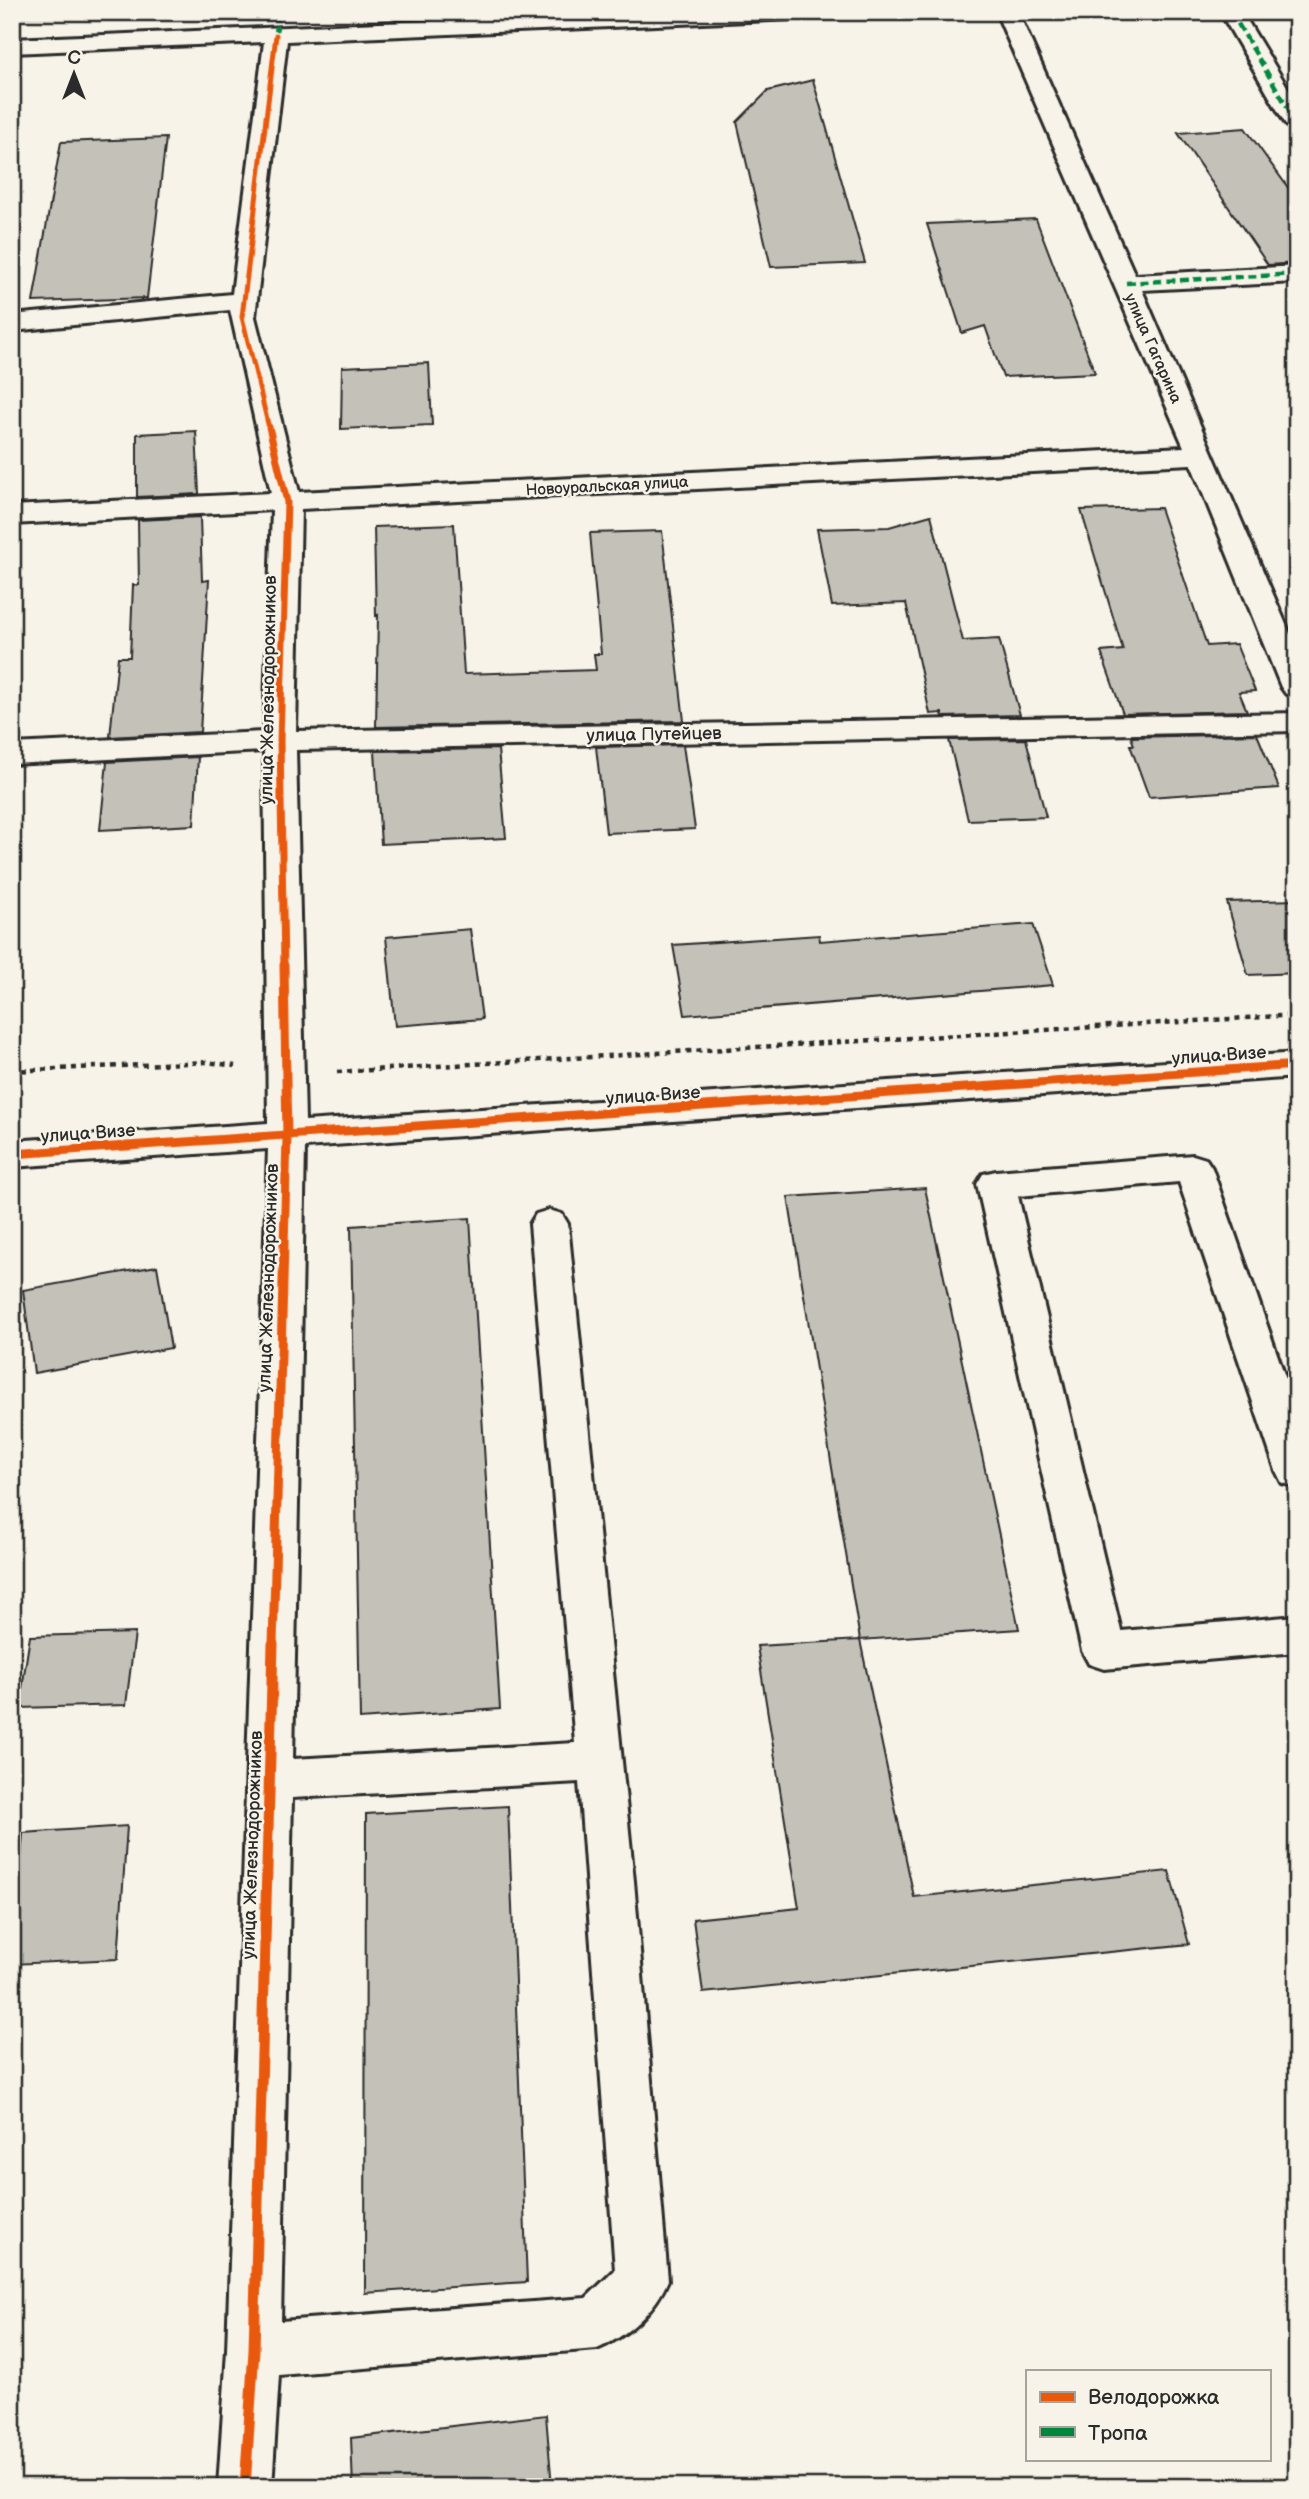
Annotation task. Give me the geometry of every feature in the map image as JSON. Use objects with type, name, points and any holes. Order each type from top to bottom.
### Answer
[{"type":"street","points":[[12,46],[793,12]]},
{"type":"street","name":"улица Гагарина","points":[[1007,12],[1201,455],[1297,687]]},
{"type":"street","points":[[1231,12],[1297,123]]},
{"type":"street","name":"улица Железнодорожников","points":[[245,2487],[254,2350],[288,1137],[280,741],[287,502],[243,317],[276,35]]},
{"type":"street","points":[[1126,283],[1297,274]]},
{"type":"street","points":[[12,323],[244,302]]},
{"type":"street","name":"Новоуральская улица","points":[[12,515],[1201,455]]},
{"type":"street","name":"улица Путейцев","points":[[12,754],[280,741],[1297,722]]},
{"type":"street","name":"улица Визе","points":[[12,1154],[288,1137],[1297,1065]]},
{"type":"street","points":[[1297,1471],[1193,1168],[996,1184],[1104,1651],[1297,1634]]},
{"type":"street","points":[[254,2350],[597,2323],[642,2280],[599,1761],[549,1224]]},
{"type":"street","points":[[270,1780],[599,1761]]},
{"type":"path","points":[[12,1071],[207,1062],[286,1075],[1297,1016]]},
{"type":"shaded area","points":[[12,12],[237,12],[12,21]]},
{"type":"building","points":[[813,80],[865,263],[771,267],[737,122],[768,91]]},
{"type":"building","points":[[1245,128],[1297,200],[1297,263],[1268,265],[1178,133]]},
{"type":"building","points":[[166,138],[147,298],[33,302],[61,142]]},
{"type":"building","points":[[1036,219],[1095,373],[1003,377],[985,326],[962,333],[927,224]]},
{"type":"building","points":[[429,363],[432,425],[341,429],[342,367]]},
{"type":"building","points":[[196,431],[199,494],[137,497],[137,434]]},
{"type":"building","points":[[1160,508],[1207,646],[1236,644],[1255,691],[1239,692],[1247,711],[1123,714],[1101,652],[1123,650],[1081,510]]},
{"type":"building","points":[[931,515],[963,641],[999,639],[1020,715],[943,717],[942,713],[930,714],[906,603],[832,606],[817,529],[889,527]]},
{"type":"building","points":[[200,517],[202,581],[209,580],[200,732],[110,737],[118,657],[130,657],[133,585],[139,585],[138,520]]},
{"type":"building","points":[[454,524],[464,674],[596,670],[594,654],[601,654],[590,533],[662,531],[684,721],[376,727],[378,615],[376,616],[374,527]]},
{"type":"building","points":[[1257,734],[1279,788],[1149,797],[1130,745],[1134,745],[1131,737]]},
{"type":"building","points":[[1026,739],[1046,817],[968,820],[949,740]]},
{"type":"building","points":[[683,745],[695,829],[606,833],[596,747]]},
{"type":"building","points":[[498,749],[506,838],[381,844],[375,751]]},
{"type":"building","points":[[198,757],[194,825],[100,830],[107,762]]},
{"type":"building","points":[[1297,900],[1297,973],[1248,975],[1227,902]]},
{"type":"building","points":[[1033,924],[1053,985],[685,1015],[673,945],[819,935],[820,941]]},
{"type":"building","points":[[470,929],[482,1019],[395,1026],[386,937]]},
{"type":"building","points":[[925,1188],[1019,1629],[860,1640],[788,1197]]},
{"type":"building","points":[[470,1218],[500,1709],[360,1719],[351,1226]]},
{"type":"building","points":[[157,1266],[171,1348],[34,1373],[23,1290]]},
{"type":"building","points":[[135,1633],[126,1705],[19,1708],[30,1636]]},
{"type":"building","points":[[860,1640],[914,1897],[1169,1871],[1189,1944],[703,1993],[693,1919],[799,1908],[757,1646]]},
{"type":"building","points":[[508,1806],[527,2282],[365,2293],[366,1814]]},
{"type":"building","points":[[127,1826],[118,1959],[12,1964],[23,1833]]},
{"type":"building","points":[[546,2415],[552,2487],[353,2487],[351,2438]]},
{"type":"marked path","points":[[276,35],[278,12]]},
{"type":"marked path","points":[[531,24],[534,12]]},
{"type":"marked path","points":[[1231,12],[1297,123]]},
{"type":"marked path","points":[[1126,283],[1297,274]]},
{"type":"cycle path","points":[[245,2487],[254,2350],[287,1137],[280,741],[287,502],[242,317],[276,35]]},
{"type":"cycle path","points":[[12,1154],[1297,1065]]}]
